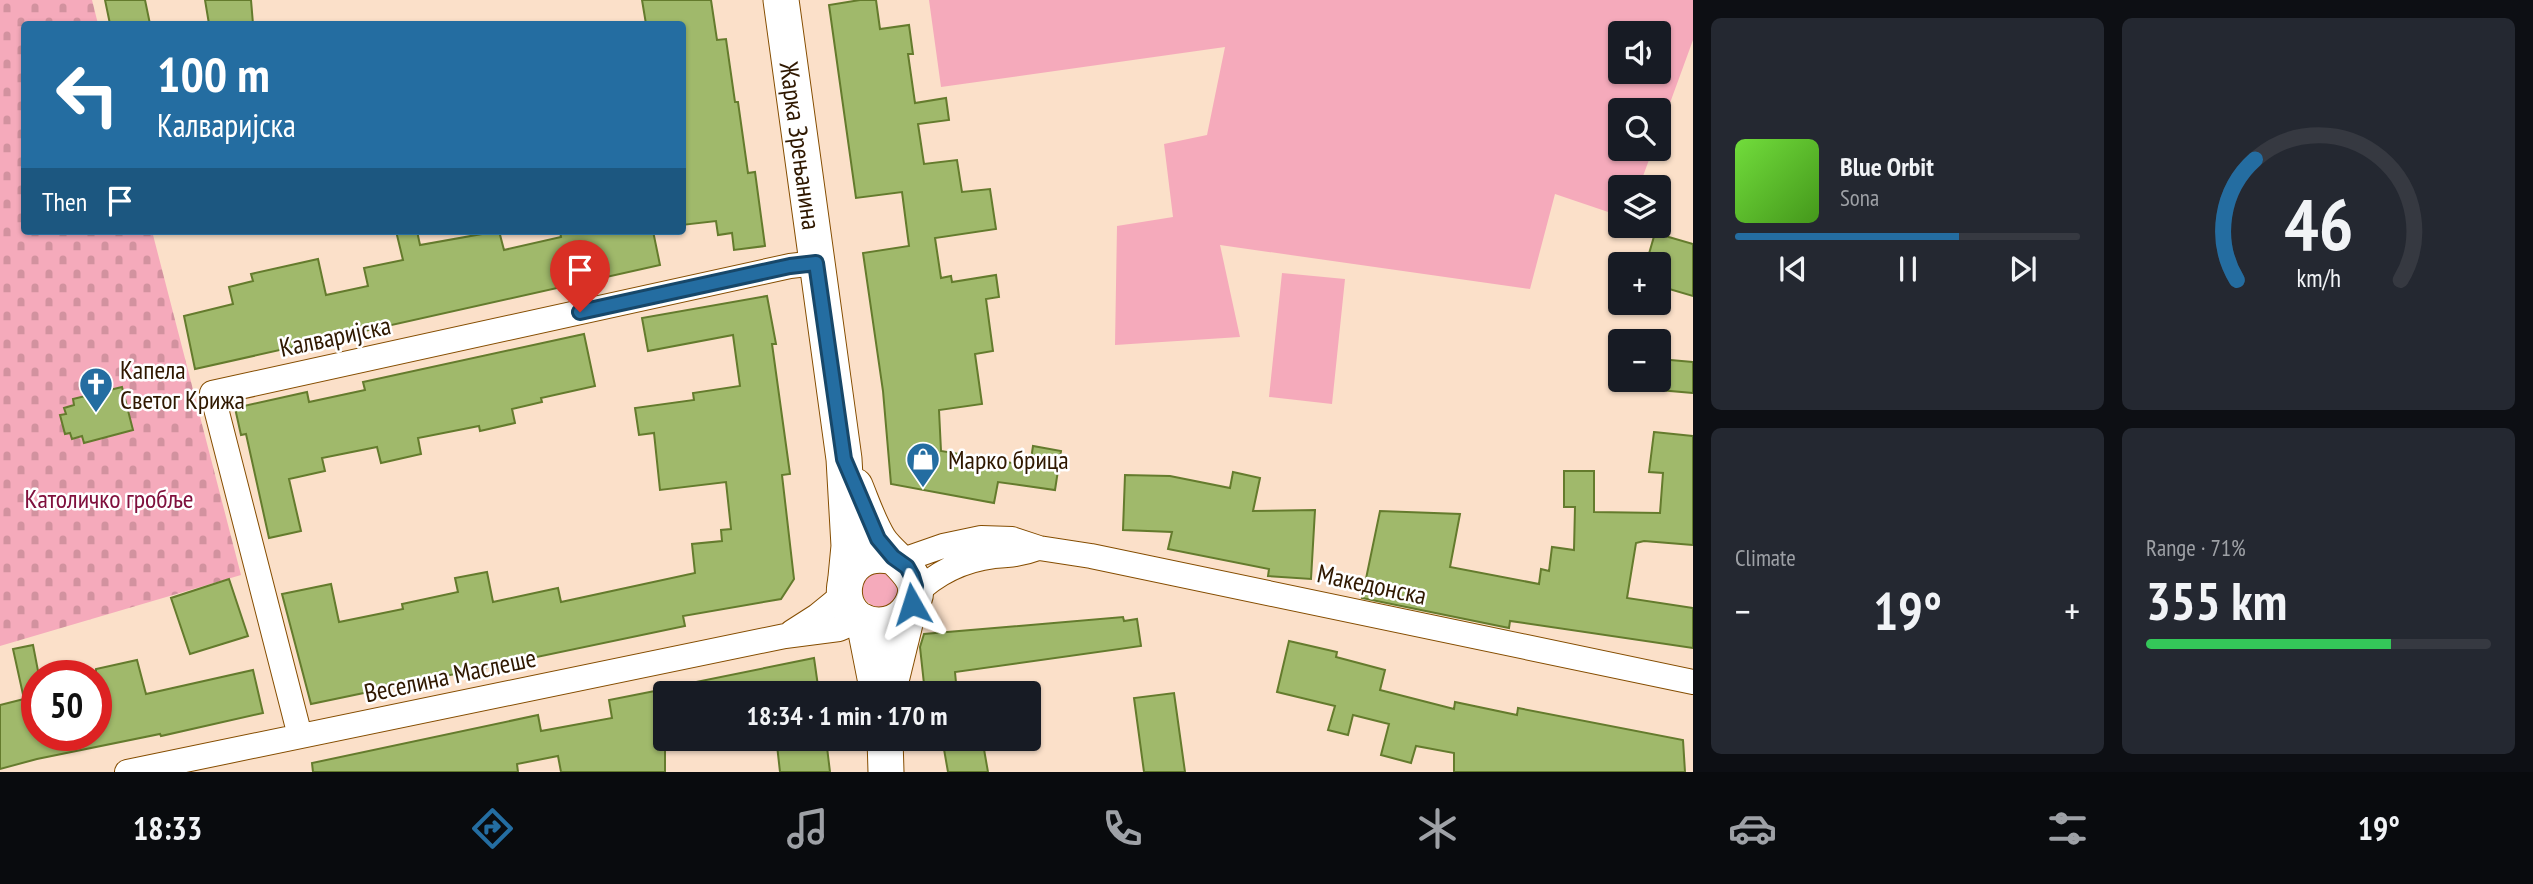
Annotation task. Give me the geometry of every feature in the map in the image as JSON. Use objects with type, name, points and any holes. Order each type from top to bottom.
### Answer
[{"type":"main road","name":"Жарка Зрењанина","points":[[781,0],[844,459],[854,603],[875,681]]},
{"type":"main road","name":"Жарка Зрењанина","points":[[844,459],[878,539],[912,576],[911,603]]},
{"type":"main road","points":[[896,559],[882,554],[860,559],[854,603],[883,625],[901,618],[911,603]]},
{"type":"main road","points":[[891,681],[911,603]]},
{"type":"main road","points":[[886,751],[887,772]]},
{"type":"street","name":"Калваријска","points":[[300,736],[212,393],[790,266],[816,263]]},
{"type":"street","name":"Македонска","points":[[896,559],[981,538],[1012,539],[1039,548],[1091,556],[1693,682]]},
{"type":"street","name":"Македонска","points":[[911,603],[935,576],[962,563],[994,556],[1020,555],[1039,548]]},
{"type":"street","name":"Веселина Маслеше","points":[[127,772],[785,636],[817,616],[854,603]]},
{"type":"green space","name":"Католичко гробље","points":[[0,0],[92,0],[97,21],[21,21],[21,235],[153,235],[241,575],[0,646]]},
{"type":"green space","points":[[929,0],[1693,0],[1693,40],[1671,100],[1671,98],[1608,98],[1608,161],[1649,161],[1643,175],[1608,175],[1608,212],[1555,194],[1530,289],[1220,245],[1240,337],[1115,345],[1117,226],[1173,217],[1164,144],[1207,135],[1225,47],[941,87]]},
{"type":"green space","points":[[1282,273],[1345,279],[1332,404],[1269,397]]},
{"type":"green space","points":[[880,571],[893,576],[898,589],[893,602],[880,607],[867,602],[862,589],[867,576]]},
{"type":"building","points":[[105,0],[145,0],[149,21],[109,21]]},
{"type":"building","points":[[205,0],[251,0],[253,21],[208,21]]},
{"type":"building","points":[[642,0],[711,0],[717,40],[726,39],[748,173],[755,172],[765,246],[734,250],[732,233],[718,235],[716,221],[686,225],[686,21],[646,21]]},
{"type":"building","points":[[876,0],[880,29],[909,25],[913,54],[908,54],[915,103],[946,98],[949,120],[918,124],[924,164],[957,160],[962,192],[990,189],[996,229],[935,238],[941,278],[951,276],[952,282],[996,275],[999,297],[986,299],[993,351],[975,354],[982,404],[939,410],[941,451],[1030,466],[1033,446],[1061,451],[1055,490],[998,482],[994,503],[891,484],[883,391],[863,253],[909,246],[902,192],[856,198],[829,5]]},
{"type":"building","points":[[397,235],[418,235],[420,245],[476,235],[500,235],[504,250],[561,235],[654,235],[660,265],[195,369],[184,316],[233,304],[229,287],[253,281],[251,274],[318,259],[326,295],[368,286],[364,268],[403,260]]},
{"type":"building","points":[[1654,238],[1671,238],[1693,244],[1693,296],[1671,290],[1671,252],[1649,252]]},
{"type":"building","points":[[767,296],[776,344],[772,344],[790,474],[782,475],[794,579],[781,599],[683,616],[685,626],[311,704],[282,594],[331,584],[339,622],[403,609],[402,604],[458,592],[455,578],[487,572],[493,602],[558,588],[561,602],[695,573],[692,544],[722,541],[721,530],[731,529],[726,482],[660,490],[654,433],[639,435],[635,408],[694,400],[693,393],[740,386],[733,335],[648,351],[642,318]]},
{"type":"building","points":[[584,334],[595,386],[541,398],[542,402],[512,409],[515,423],[480,431],[479,426],[418,438],[421,454],[381,463],[377,447],[322,458],[325,471],[289,479],[301,531],[269,538],[246,434],[241,435],[235,408],[307,392],[309,402],[365,390],[363,382]]},
{"type":"building","points":[[1671,360],[1693,362],[1693,393],[1671,391]]},
{"type":"building","name":"Капела Светог Крижа","points":[[122,387],[133,430],[84,443],[82,436],[72,439],[70,433],[65,434],[60,415],[66,414],[64,408],[74,405],[73,399]]},
{"type":"building","points":[[1654,432],[1693,436],[1693,545],[1644,541],[1636,543],[1627,598],[1693,608],[1693,648],[1510,621],[1509,628],[1362,598],[1380,511],[1460,514],[1450,567],[1539,584],[1541,569],[1549,571],[1552,547],[1574,550],[1575,507],[1564,507],[1564,471],[1594,471],[1594,512],[1660,513],[1663,473],[1649,472]]},
{"type":"building","points":[[1233,472],[1260,478],[1253,511],[1315,510],[1311,579],[1268,576],[1269,569],[1168,549],[1172,532],[1123,530],[1125,475],[1170,476],[1230,488]]},
{"type":"building","points":[[229,579],[248,636],[190,654],[171,598]]},
{"type":"building","points":[[1123,617],[1124,621],[1137,619],[1141,646],[955,672],[956,681],[924,681],[920,647],[924,634]]},
{"type":"building","points":[[1289,641],[1337,652],[1336,657],[1385,670],[1380,690],[1454,709],[1455,702],[1517,715],[1518,708],[1683,740],[1685,772],[1454,772],[1454,753],[1416,746],[1411,763],[1381,755],[1389,724],[1353,715],[1348,735],[1328,730],[1335,706],[1277,692]]},
{"type":"building","points":[[33,645],[36,660],[21,660],[21,685],[13,649]]},
{"type":"building","points":[[814,658],[817,681],[701,681]]},
{"type":"building","points":[[137,660],[146,694],[253,670],[263,713],[161,736],[160,734],[112,744],[112,665]]},
{"type":"building","points":[[653,691],[653,751],[665,751],[665,772],[561,772],[558,756],[517,764],[518,772],[313,772],[312,763],[538,715],[541,731],[612,718],[609,700]]},
{"type":"building","points":[[1174,693],[1185,772],[1144,772],[1134,698]]},
{"type":"building","points":[[21,700],[21,751],[76,751],[0,769],[0,705]]},
{"type":"building","points":[[778,751],[827,751],[830,772],[780,772]]},
{"type":"building","points":[[944,751],[984,751],[988,772],[948,772]]},
{"type":"place","name":"Капела Светог Крижа","points":[[96,414]]},
{"type":"place","name":"Марко брица","points":[[923,489]]},
{"type":"route","points":[[580,312],[790,266],[816,263],[844,459],[878,539],[893,557],[907,567],[912,576],[915,586],[912,604]]}]
